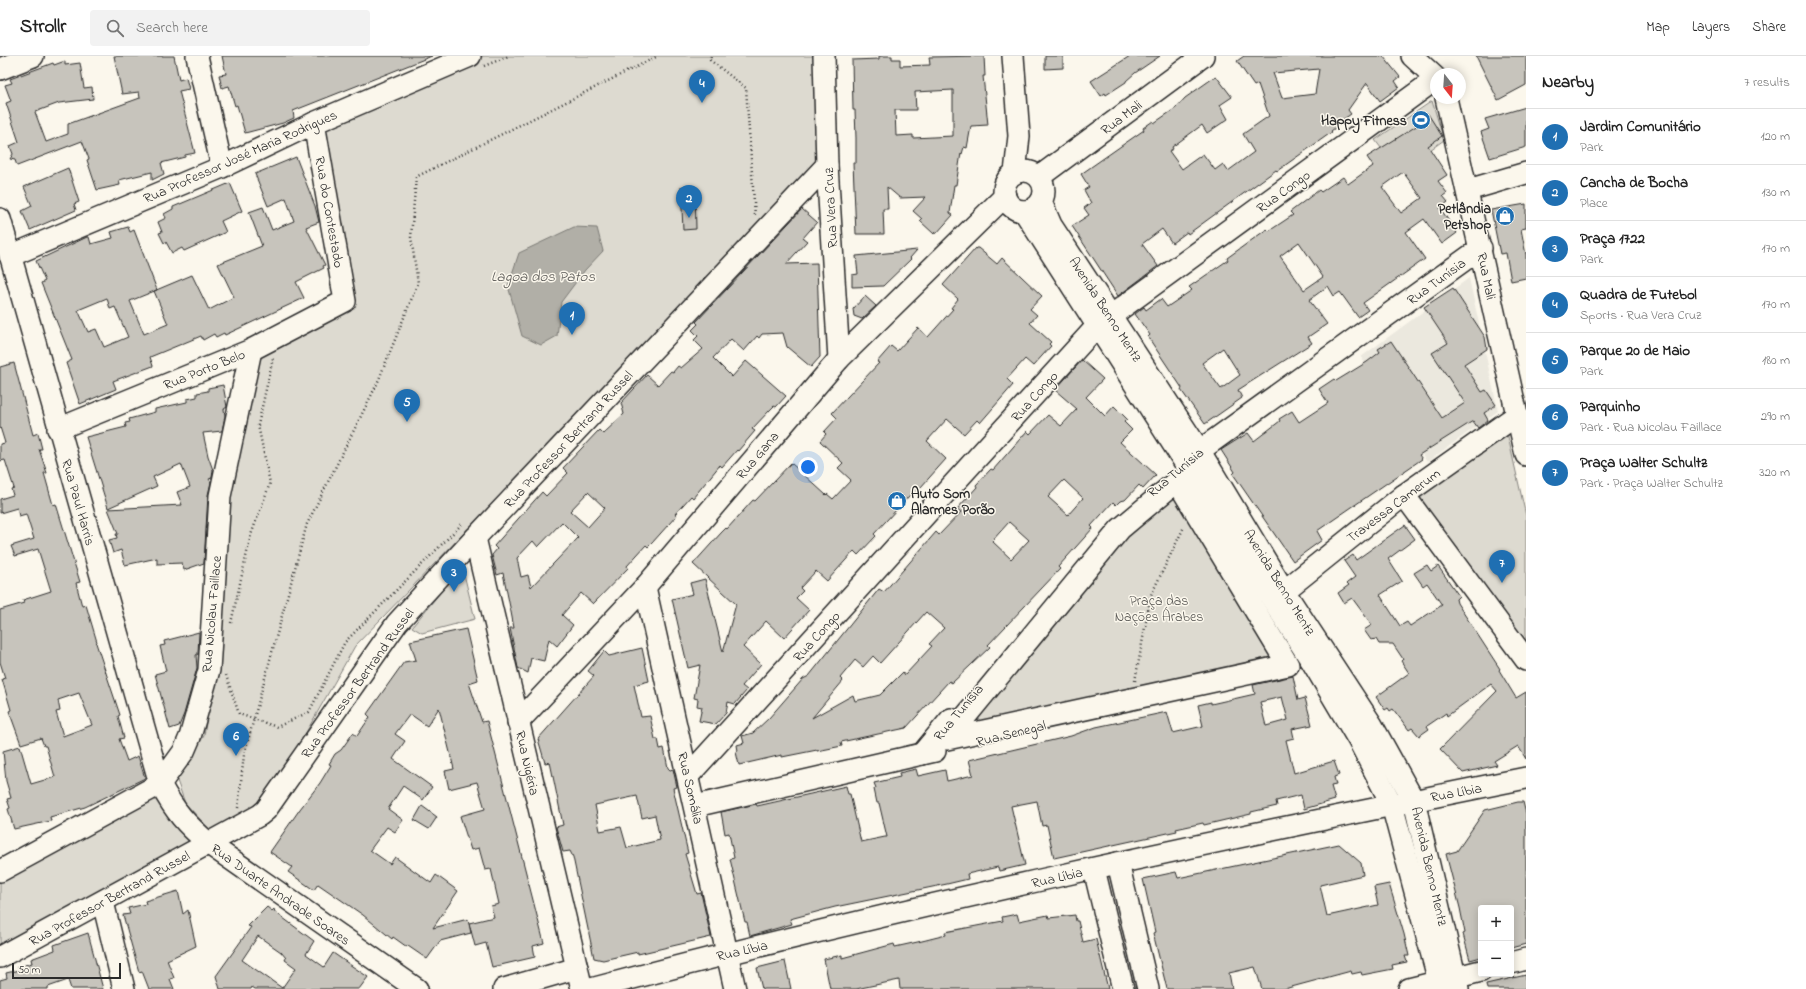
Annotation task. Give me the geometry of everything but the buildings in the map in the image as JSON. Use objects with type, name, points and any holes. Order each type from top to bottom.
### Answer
[{"type":"street","points":[[0,69],[33,56]]},
{"type":"street","points":[[197,56],[222,167]]},
{"type":"street","name":"Rua Vera Cruz","points":[[824,56],[827,165],[838,359]]},
{"type":"street","points":[[1013,56],[1019,136],[1029,174],[1044,189],[1033,206],[1012,206],[1005,196],[1006,183],[1029,174]]},
{"type":"street","name":"Rua Mali","points":[[1029,174],[1203,56]]},
{"type":"street","points":[[1412,56],[1430,72]]},
{"type":"street","name":"Rua Professor José Maria Rodrigues","points":[[10,256],[222,167],[314,123],[476,61]]},
{"type":"street","name":"Rua Congo","points":[[688,776],[1104,321],[1430,82]]},
{"type":"street","name":"Rua Mali","points":[[1447,104],[1481,248],[1526,455]]},
{"type":"street","name":"Rua do Contestado","points":[[314,123],[345,301]]},
{"type":"street","name":"Rua Professor Bertrand Russel","points":[[0,957],[209,844],[260,815],[266,810],[397,623],[475,538],[827,165]]},
{"type":"street","points":[[1468,190],[1526,173]]},
{"type":"street","name":"Rua Gana","points":[[518,722],[645,587],[838,359],[1005,196]]},
{"type":"street","name":"Avenida Benno Mentz","points":[[1033,206],[1104,321],[1317,656],[1392,805],[1448,984]]},
{"type":"street","name":"Rua Paul Harris","points":[[0,219],[58,429],[160,784]]},
{"type":"street","name":"Rua Tunísia","points":[[922,754],[1114,525],[1191,457],[1481,248]]},
{"type":"street","name":"Rua Porto Belo","points":[[58,429],[252,350],[345,301]]},
{"type":"street","name":"Rua Nicolau Faillace","points":[[0,871],[160,784],[184,751],[190,737],[209,670],[220,496],[252,350]]},
{"type":"street","name":"Travessa Camerum","points":[[1279,595],[1404,494],[1517,414]]},
{"type":"street","points":[[1176,481],[1193,508],[1288,665],[947,739],[1120,529],[1176,481]]},
{"type":"street","points":[[1404,494],[1526,660]]},
{"type":"street","name":"Rua Nigéria","points":[[475,538],[582,989]]},
{"type":"street","name":"Rua Somália","points":[[645,587],[735,989]]},
{"type":"street","name":"Avenida Benno Mentz","points":[[1317,656],[1372,725],[1414,801],[1448,984]]},
{"type":"street","name":"Rua Senegal","points":[[695,806],[922,754],[1317,656]]},
{"type":"street","name":"Rua Líbia","points":[[591,989],[726,953],[1118,863],[1526,778]]},
{"type":"street","name":"Rua Duarte Andrade Soares","points":[[160,784],[185,823],[209,844],[417,989]]},
{"type":"street","points":[[1118,863],[1148,989]]},
{"type":"street","points":[[1094,869],[1123,989]]},
{"type":"street","points":[[103,902],[124,989]]},
{"type":"street","points":[[1514,962],[1526,959]]},
{"type":"street","points":[[504,989],[577,968]]},
{"type":"street","points":[[1409,989],[1448,984],[1478,972]]},
{"type":"path","points":[[476,61],[510,56]]},
{"type":"path","points":[[238,812],[244,755],[308,524],[377,384],[418,283],[411,237],[416,177],[658,56]]},
{"type":"path","points":[[711,56],[710,60],[746,88],[756,222]]},
{"type":"path","points":[[230,629],[232,614],[251,535],[270,483],[258,425],[273,357]]},
{"type":"path","points":[[1134,684],[1151,595],[1193,508]]},
{"type":"path","points":[[225,673],[239,714],[276,727],[309,712],[345,642],[468,518]]},
{"type":"shaded area","points":[[1469,278],[1498,411],[1427,462],[1361,357]]},
{"type":"green space","points":[[484,56],[817,56],[821,163],[355,646],[266,803],[213,833],[185,803],[176,778],[204,736],[216,660],[228,486],[260,358],[353,304],[322,128]]},
{"type":"green space","name":"Happy Fitness","points":[[1430,102],[1430,104],[1433,104],[1444,140],[1399,172],[1375,140]]},
{"type":"green space","points":[[1506,428],[1526,516],[1526,649],[1416,496]]},
{"type":"green space","name":"Praça das Nações Árabes","points":[[1177,481],[1288,665],[947,739]]},
{"type":"green space","points":[[462,566],[475,619],[422,633],[412,627]]},
{"type":"green space","points":[[158,792],[170,821],[200,847],[0,951],[0,877]]},
{"type":"water","name":"Lagoa dos Patos","points":[[574,227],[597,228],[603,251],[585,270],[561,302],[557,336],[541,345],[522,336],[508,286],[519,253]]},
{"type":"place","name":"Quadra de Futebol","points":[[702,103]]},
{"type":"place","name":"Happy Fitness","points":[[1421,120]]},
{"type":"place","name":"Petlândia Petshop","points":[[1505,216]]},
{"type":"place","name":"Cancha de Bocha","points":[[689,218]]},
{"type":"place","name":"Jardim Comunitário","points":[[572,335]]},
{"type":"place","name":"Parque 20 de Maio","points":[[407,422]]},
{"type":"place","name":"Auto Som Alarmes Porão","points":[[897,501]]},
{"type":"place","name":"Praça Walter Schultz","points":[[1502,583]]},
{"type":"place","name":"Praça 1722","points":[[454,592]]},
{"type":"place","name":"Parquinho","points":[[236,756]]}]
